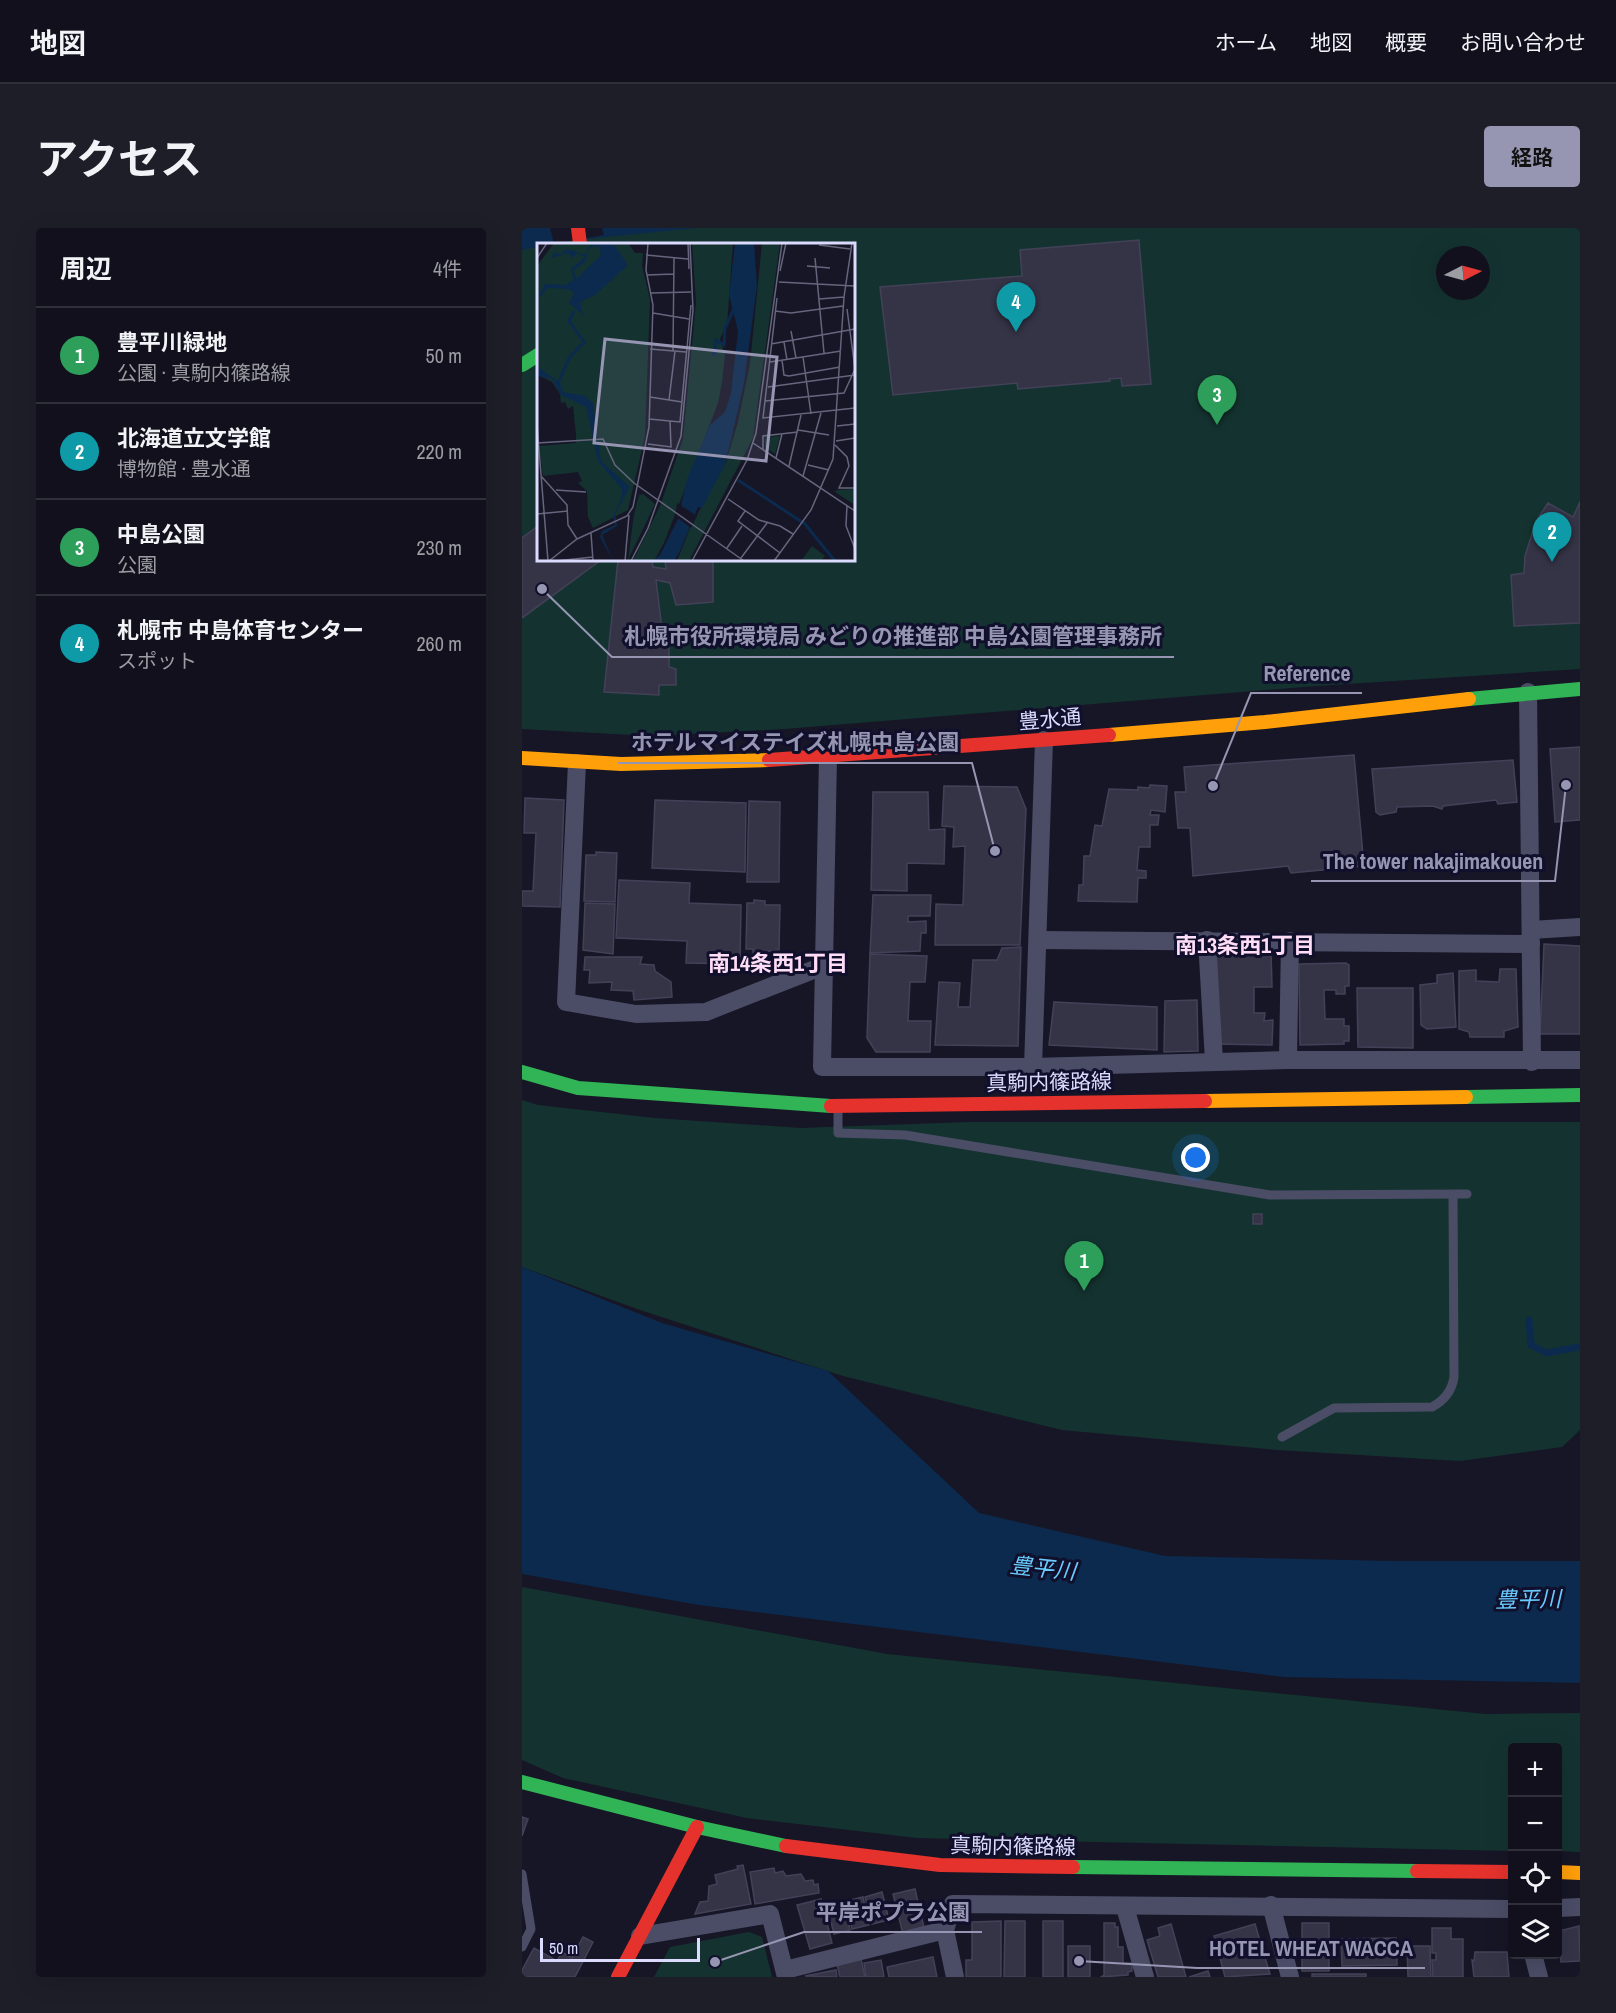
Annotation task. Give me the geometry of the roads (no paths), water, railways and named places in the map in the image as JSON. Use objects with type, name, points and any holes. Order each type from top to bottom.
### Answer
[{"type":"main road","points":[[522,365],[537,356]]},
{"type":"main road","name":"豊水通","points":[[522,758],[577,763],[660,766],[828,757],[1316,717],[1528,692],[1580,689]]},
{"type":"main road","name":"真駒内篠路線","points":[[522,1072],[578,1088],[838,1106],[1580,1095]]},
{"type":"main road","name":"真駒内篠路線","points":[[522,1782],[698,1827],[796,1848],[951,1866],[1508,1872]]},
{"type":"main road","points":[[618,1977],[698,1827]]},
{"type":"main road","points":[[1562,1872],[1580,1873]]},
{"type":"street","points":[[1528,692],[1532,1062]]},
{"type":"street","points":[[1034,1066],[1044,740]]},
{"type":"street","points":[[828,757],[822,1067],[1034,1066],[1288,1060],[1532,1062],[1580,1060]]},
{"type":"street","points":[[577,763],[566,1002],[636,1014],[706,1012],[823,966]]},
{"type":"street","points":[[1038,939],[1290,941],[1531,937],[1580,927]]},
{"type":"street","points":[[1208,940],[1214,1061]]},
{"type":"street","points":[[1288,1060],[1290,941]]},
{"type":"street","points":[[956,1977],[945,1930],[953,1904],[1125,1907],[1271,1905],[1508,1909]]},
{"type":"street","points":[[1271,1905],[1290,1977]]},
{"type":"street","points":[[1125,1907],[1145,1977]]},
{"type":"street","points":[[1562,1908],[1580,1907]]},
{"type":"street","points":[[640,1936],[771,1914],[785,1974],[945,1930]]},
{"type":"street","points":[[1534,1959],[1539,1977]]},
{"type":"lane","points":[[838,1106],[838,1133],[905,1135],[1270,1195],[1467,1194]]},
{"type":"lane","points":[[1282,1437],[1334,1408],[1432,1407],[1442,1402],[1448,1394],[1454,1377],[1453,1195]]},
{"type":"lane","points":[[522,1874],[531,1929],[522,1947]]},
{"type":"water","points":[[522,228],[696,228],[537,243],[537,247],[522,250]]},
{"type":"water","name":"豊平川","points":[[522,1267],[662,1323],[828,1371],[979,1513],[1165,1556],[1391,1561],[1580,1561],[1580,1683],[1284,1677],[699,1605],[522,1574]]},
{"type":"waterway","points":[[1529,1320],[1531,1345],[1546,1353],[1580,1347]]},
{"type":"place","name":"札幌市 中島体育センター","points":[[1016,332]]},
{"type":"place","name":"中島公園","points":[[1217,425]]},
{"type":"place","name":"北海道立文学館","points":[[1552,562]]},
{"type":"place","name":"札幌市役所環境局 みどりの推進部 中島公園管理事務所","points":[[542,589]]},
{"type":"place","name":"The tower nakajimakouen","points":[[1566,785]]},
{"type":"place","name":"Reference","points":[[1213,786]]},
{"type":"place","name":"ホテルマイステイズ札幌中島公園","points":[[995,851]]},
{"type":"place","name":"豊平川緑地","points":[[1084,1291]]},
{"type":"place","name":"HOTEL WHEAT WACCA","points":[[1079,1961]]},
{"type":"place","name":"平岸ポプラ公園","points":[[715,1962]]},
{"type":"district","name":"南13条西1丁目","points":[[1245,945]]},
{"type":"district","name":"南14条西1丁目","points":[[778,963]]}]
